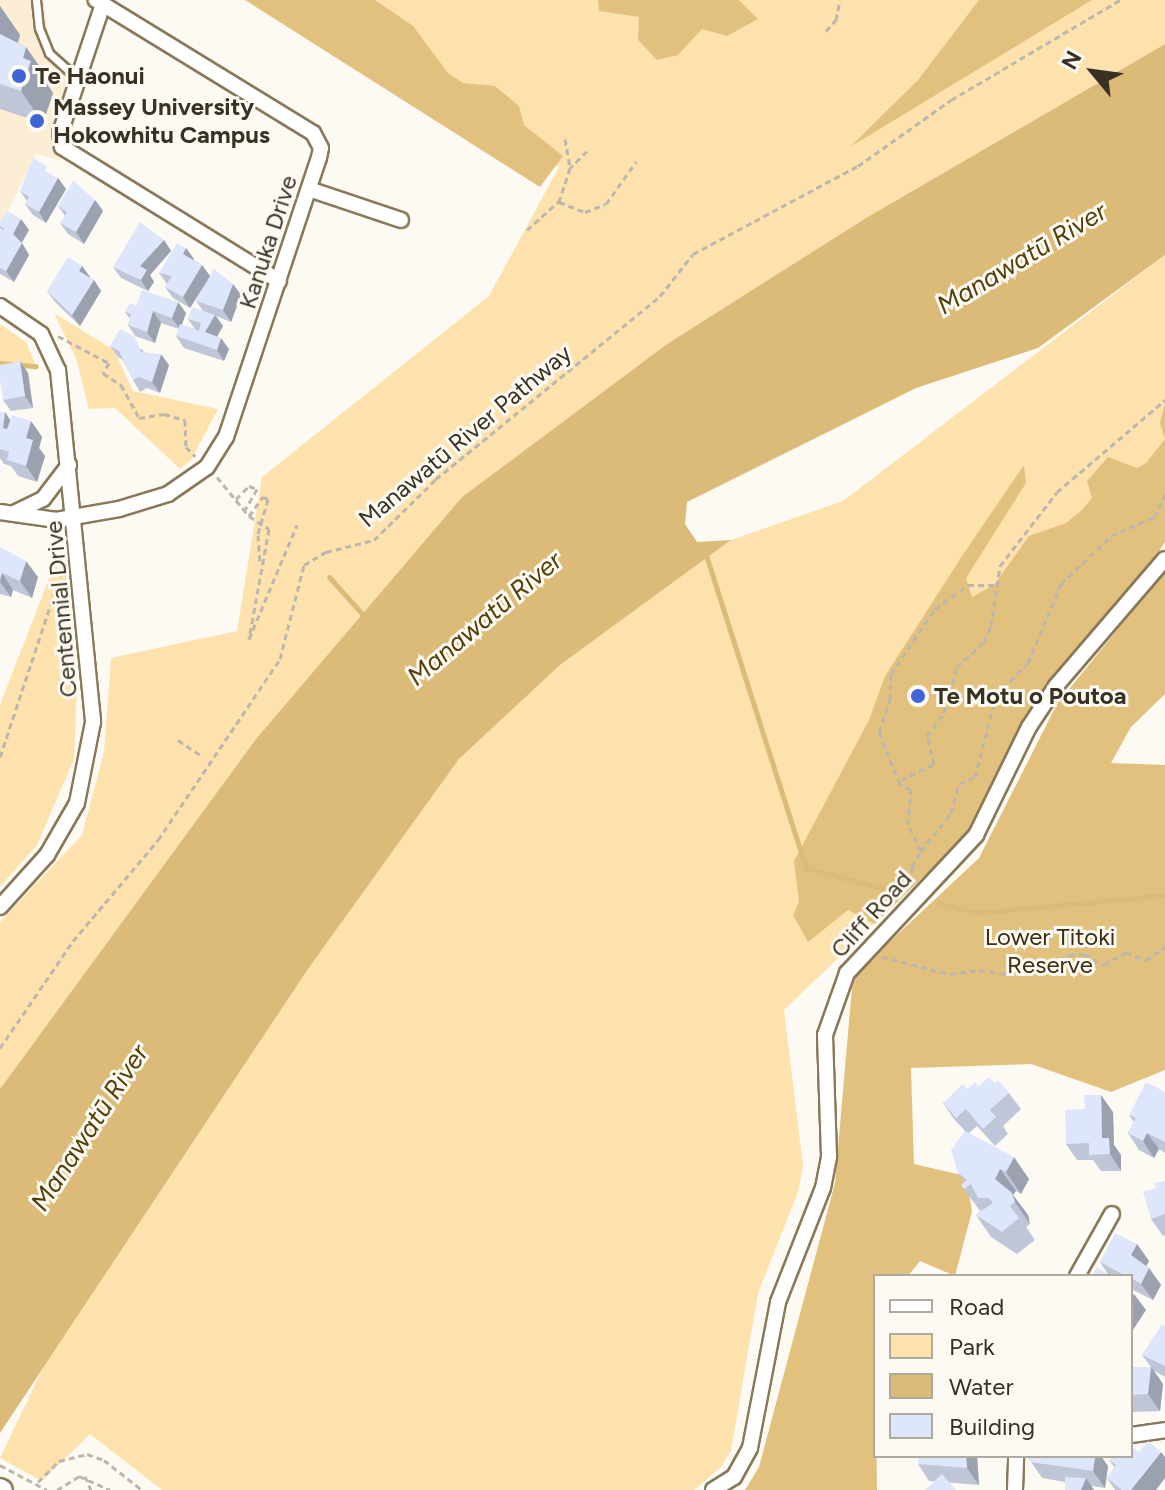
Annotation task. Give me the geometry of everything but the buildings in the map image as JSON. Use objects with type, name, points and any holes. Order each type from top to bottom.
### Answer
[{"type":"street","points":[[99,2],[60,133],[62,147],[279,281]]},
{"type":"street","name":"Kanuka Drive","points":[[6,513],[45,520],[75,517],[168,494],[210,469],[226,437],[321,148],[313,133],[99,2]]},
{"type":"street","points":[[309,189],[401,220]]},
{"type":"street","points":[[0,306],[46,342]]},
{"type":"street","name":"Centennial Drive","points":[[0,907],[47,855],[77,803],[89,761],[92,707],[79,552],[58,370],[46,342]]},
{"type":"street","points":[[6,513],[43,499],[69,465]]},
{"type":"street","name":"Cliff Road","points":[[713,1490],[734,1477],[750,1448],[778,1302],[823,1188],[829,1156],[825,1035],[834,999],[864,949],[976,835],[1029,727],[1056,686],[1165,559]]},
{"type":"street","points":[[1078,1274],[1112,1214]]},
{"type":"street","points":[[1133,1435],[1165,1430]]},
{"type":"street","points":[[1015,1490],[1016,1458]]},
{"type":"lane","points":[[36,0],[39,28],[49,53],[78,79]]},
{"type":"path","points":[[826,31],[836,20],[840,0]]},
{"type":"path","points":[[1108,7],[1109,0]]},
{"type":"path","name":"Manawatū River Pathway","points":[[0,1048],[73,941],[158,840],[280,659],[304,565],[326,552],[358,548],[374,540],[436,479],[660,296],[693,254],[858,166],[951,100],[1120,0]]},
{"type":"path","points":[[565,139],[570,168]]},
{"type":"path","points":[[527,230],[559,202],[570,168],[587,151]]},
{"type":"path","points":[[559,202],[596,211],[618,192],[636,162]]},
{"type":"path","points":[[46,342],[62,334],[109,363],[103,373],[121,385],[139,418],[164,414],[185,420],[186,447],[210,469],[249,516],[269,529],[249,639],[297,525]]},
{"type":"path","points":[[901,780],[934,764],[927,736],[944,713],[957,667],[984,642],[991,626],[994,585],[1000,566],[1057,492],[1165,400]]},
{"type":"path","points":[[236,499],[249,486],[257,489],[245,510]]},
{"type":"path","points":[[910,901],[912,867],[951,813],[959,784],[975,777],[989,712],[996,696],[1028,663],[1061,584],[1111,536],[1154,517],[1165,495]]},
{"type":"path","points":[[249,516],[263,497],[268,499],[261,525],[261,571]]},
{"type":"path","points":[[0,757],[66,560],[79,552]]},
{"type":"path","points":[[921,851],[910,837],[911,790],[901,780],[879,732],[890,700],[891,674],[935,609],[968,585],[994,585]]},
{"type":"path","points":[[178,740],[203,757]]},
{"type":"path","points":[[864,949],[918,969],[1003,974],[1040,968],[1069,955],[1084,954],[1104,965],[1126,952],[1146,960],[1165,947]]},
{"type":"path","points":[[38,1482],[59,1461],[87,1454],[104,1460],[142,1490]]},
{"type":"path","points":[[0,1465],[47,1490]]},
{"type":"path","points":[[57,1490],[69,1479],[85,1476],[110,1490]]},
{"type":"path","points":[[85,1476],[91,1490]]},
{"type":"shaded area","name":"Massey University Hokowhitu Campus","points":[[0,0],[44,0],[49,40],[73,78],[77,103],[73,139],[60,160],[36,154],[0,227]]},
{"type":"green space","points":[[245,0],[375,0],[413,26],[448,73],[463,83],[495,86],[519,106],[524,125],[563,156],[540,187]]},
{"type":"green space","points":[[299,0],[1165,0],[1165,44],[866,218],[667,344],[462,497],[256,739],[0,1089],[0,922],[82,835],[104,752],[111,658],[237,631],[262,477],[489,296],[559,167]]},
{"type":"green space","points":[[598,0],[739,0],[758,19],[727,36],[702,29],[678,55],[657,60],[638,40],[639,17],[599,11]]},
{"type":"green space","points":[[979,0],[1092,0],[850,147],[918,80]]},
{"type":"green space","points":[[1165,255],[1165,542],[1074,657],[957,844],[784,1010],[803,1166],[798,1192],[758,1293],[731,1451],[721,1467],[694,1490],[162,1490],[90,1434],[42,1481],[0,1458],[41,1372],[308,969],[459,759],[560,665],[731,540],[843,501]]},
{"type":"green space","points":[[54,313],[114,350],[133,391],[218,409],[191,460],[180,469],[115,408],[89,409],[76,358]]},
{"type":"green space","points":[[0,324],[26,342],[36,366],[0,363]]},
{"type":"green space","points":[[1165,403],[1165,439],[1160,423]]},
{"type":"green space","points":[[1165,439],[1165,542],[1148,568],[1074,657],[979,817],[957,844],[875,924],[848,910],[808,942],[793,915],[799,902],[794,861],[869,720],[885,676],[1024,465],[1026,483],[966,578],[972,597],[994,585],[1029,536],[1066,523],[1082,510],[1092,498],[1087,481],[1108,457],[1137,468],[1146,463]]},
{"type":"green space","points":[[54,566],[65,570],[77,687],[74,759],[37,845],[0,887],[0,705]]},
{"type":"green space","name":"Lower Titoki Reserve","points":[[1165,571],[1165,694],[1131,727],[1111,763],[1165,765],[1165,1070],[1111,1092],[1031,1064],[911,1068],[914,1164],[966,1176],[972,1211],[956,1274],[920,1261],[910,1274],[873,1274],[873,1458],[877,1458],[877,1490],[745,1490],[759,1467],[835,1183],[853,976],[979,858],[1057,704]]},
{"type":"water","name":"Manawatū River","points":[[1165,44],[1165,255],[1038,348],[916,388],[687,502],[685,524],[697,542],[731,540],[560,665],[459,759],[308,969],[0,1433],[0,1089],[256,739],[462,497],[667,344],[866,218]]},
{"type":"waterway","points":[[0,363],[36,366]]},
{"type":"waterway","points":[[705,552],[806,868],[886,889]]},
{"type":"waterway","points":[[329,577],[366,618]]},
{"type":"waterway","points":[[939,903],[976,913],[1165,895]]},
{"type":"place","name":"Te Haonui","points":[[19,76]]},
{"type":"place","name":"Massey University Hokowhitu Campus","points":[[37,121]]},
{"type":"place","name":"Te Motu o Poutoa","points":[[918,696]]}]
